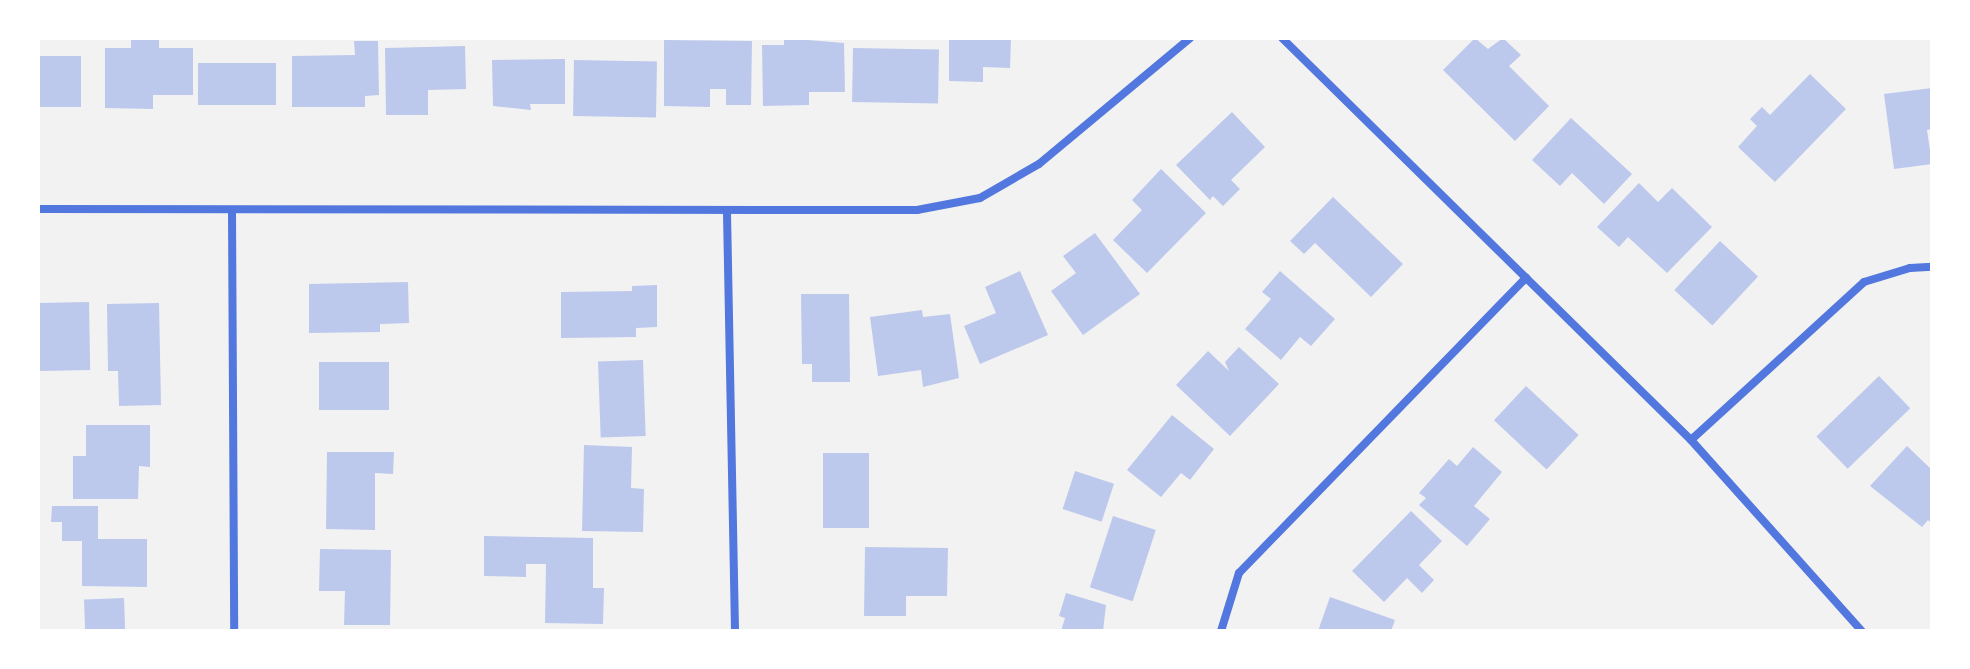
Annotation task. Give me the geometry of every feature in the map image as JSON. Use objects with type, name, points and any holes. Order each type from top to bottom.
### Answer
[{"type":"street","points":[[38,209],[727,213],[917,210],[980,198],[1039,164],[1190,38]]},
{"type":"street","points":[[1282,38],[1691,440],[1862,631]]},
{"type":"street","points":[[232,210],[234,631]]},
{"type":"street","points":[[727,213],[735,631]]},
{"type":"street","points":[[1691,440],[1864,282],[1910,268],[1932,267]]},
{"type":"street","points":[[1221,631],[1239,573],[1526,278]]},
{"type":"building","points":[[131,38],[159,38],[159,48],[193,48],[193,95],[153,95],[153,109],[105,108],[105,48],[131,48]]},
{"type":"building","points":[[784,38],[844,43],[845,92],[809,92],[809,105],[763,106],[762,45],[784,45]]},
{"type":"building","points":[[949,38],[1011,38],[1010,68],[983,67],[983,82],[949,81]]},
{"type":"building","points":[[1475,38],[1488,49],[1503,38],[1521,55],[1509,66],[1549,106],[1515,141],[1443,70]]},
{"type":"building","points":[[664,40],[752,41],[751,105],[726,105],[726,89],[710,89],[710,107],[664,106]]},
{"type":"building","points":[[354,41],[378,41],[379,95],[365,96],[365,107],[292,107],[292,56],[355,55]]},
{"type":"building","points":[[465,46],[466,89],[428,90],[428,115],[386,115],[385,48]]},
{"type":"building","points":[[853,48],[939,50],[938,103],[852,102]]},
{"type":"building","points":[[38,56],[81,56],[81,107],[38,107]]},
{"type":"building","points":[[565,59],[565,104],[530,104],[531,110],[493,106],[492,60]]},
{"type":"building","points":[[574,60],[657,61],[656,117],[573,116]]},
{"type":"building","points":[[198,63],[276,63],[276,105],[198,105]]},
{"type":"building","points":[[1810,74],[1846,109],[1775,182],[1738,147],[1757,126],[1750,119],[1762,107],[1770,115]]},
{"type":"building","points":[[1932,88],[1932,129],[1927,130],[1932,164],[1894,169],[1884,94]]},
{"type":"building","points":[[1232,112],[1265,147],[1231,180],[1240,189],[1223,206],[1213,196],[1210,200],[1176,165]]},
{"type":"building","points":[[1571,118],[1632,174],[1604,204],[1572,173],[1560,186],[1532,160]]},
{"type":"building","points":[[1161,169],[1206,213],[1147,273],[1113,240],[1142,210],[1132,200]]},
{"type":"building","points":[[1639,183],[1658,202],[1672,188],[1712,227],[1667,273],[1628,237],[1619,247],[1597,227]]},
{"type":"building","points":[[1333,197],[1403,264],[1371,297],[1315,243],[1304,254],[1290,241]]},
{"type":"building","points":[[1095,233],[1140,294],[1083,335],[1051,291],[1076,273],[1063,256]]},
{"type":"building","points":[[1720,241],[1758,276],[1712,325],[1674,290]]},
{"type":"building","points":[[1020,271],[1048,335],[980,364],[964,326],[996,313],[985,287]]},
{"type":"building","points":[[1280,271],[1335,319],[1311,346],[1300,337],[1281,360],[1245,329],[1271,299],[1262,292]]},
{"type":"building","points":[[408,282],[409,323],[380,324],[380,332],[309,333],[309,284]]},
{"type":"building","points":[[657,285],[657,327],[636,328],[636,337],[561,338],[561,292],[632,291],[632,286]]},
{"type":"building","points":[[801,294],[849,294],[850,382],[812,382],[812,364],[802,364]]},
{"type":"building","points":[[89,302],[90,370],[39,371],[38,303]]},
{"type":"building","points":[[159,303],[161,405],[119,406],[118,371],[108,371],[107,304]]},
{"type":"building","points":[[922,310],[923,317],[950,314],[959,378],[923,387],[921,370],[878,376],[870,317]]},
{"type":"building","points":[[1239,347],[1279,384],[1230,436],[1176,385],[1208,351],[1229,371],[1225,362]]},
{"type":"building","points":[[643,360],[646,436],[601,438],[598,362]]},
{"type":"building","points":[[319,362],[389,362],[389,410],[319,410]]},
{"type":"building","points":[[1879,376],[1910,408],[1848,469],[1816,436]]},
{"type":"building","points":[[1526,386],[1579,435],[1547,469],[1494,420]]},
{"type":"building","points":[[1172,415],[1214,449],[1190,480],[1181,473],[1161,497],[1127,470]]},
{"type":"building","points":[[86,425],[150,425],[150,467],[139,466],[138,499],[73,499],[73,456],[86,456]]},
{"type":"building","points":[[584,445],[632,447],[631,488],[644,489],[643,532],[582,531]]},
{"type":"building","points":[[1907,446],[1932,470],[1932,524],[1928,520],[1922,527],[1870,486]]},
{"type":"building","points":[[1473,447],[1502,472],[1474,506],[1490,519],[1467,546],[1419,505],[1426,498],[1419,493],[1449,459],[1457,466]]},
{"type":"building","points":[[327,452],[394,452],[393,474],[375,473],[375,530],[326,529]]},
{"type":"building","points":[[823,453],[869,453],[869,528],[823,528]]},
{"type":"building","points":[[1075,471],[1114,484],[1102,522],[1063,509]]},
{"type":"building","points":[[52,506],[98,506],[98,539],[147,539],[147,587],[82,586],[82,541],[62,541],[62,522],[51,522]]},
{"type":"building","points":[[1411,511],[1442,541],[1419,565],[1434,580],[1422,593],[1407,578],[1384,602],[1352,571]]},
{"type":"building","points":[[1113,516],[1156,530],[1133,601],[1090,587]]},
{"type":"building","points":[[484,536],[593,538],[593,588],[604,588],[603,624],[545,623],[546,564],[526,564],[526,577],[484,576]]},
{"type":"building","points":[[865,547],[948,548],[947,596],[906,596],[906,616],[864,616]]},
{"type":"building","points":[[320,549],[391,550],[390,625],[344,625],[345,591],[319,591]]},
{"type":"building","points":[[1066,593],[1106,605],[1103,631],[1061,631],[1065,618],[1059,616]]},
{"type":"building","points":[[1330,597],[1395,620],[1391,631],[1318,631]]},
{"type":"building","points":[[124,598],[125,631],[85,631],[84,599]]}]
